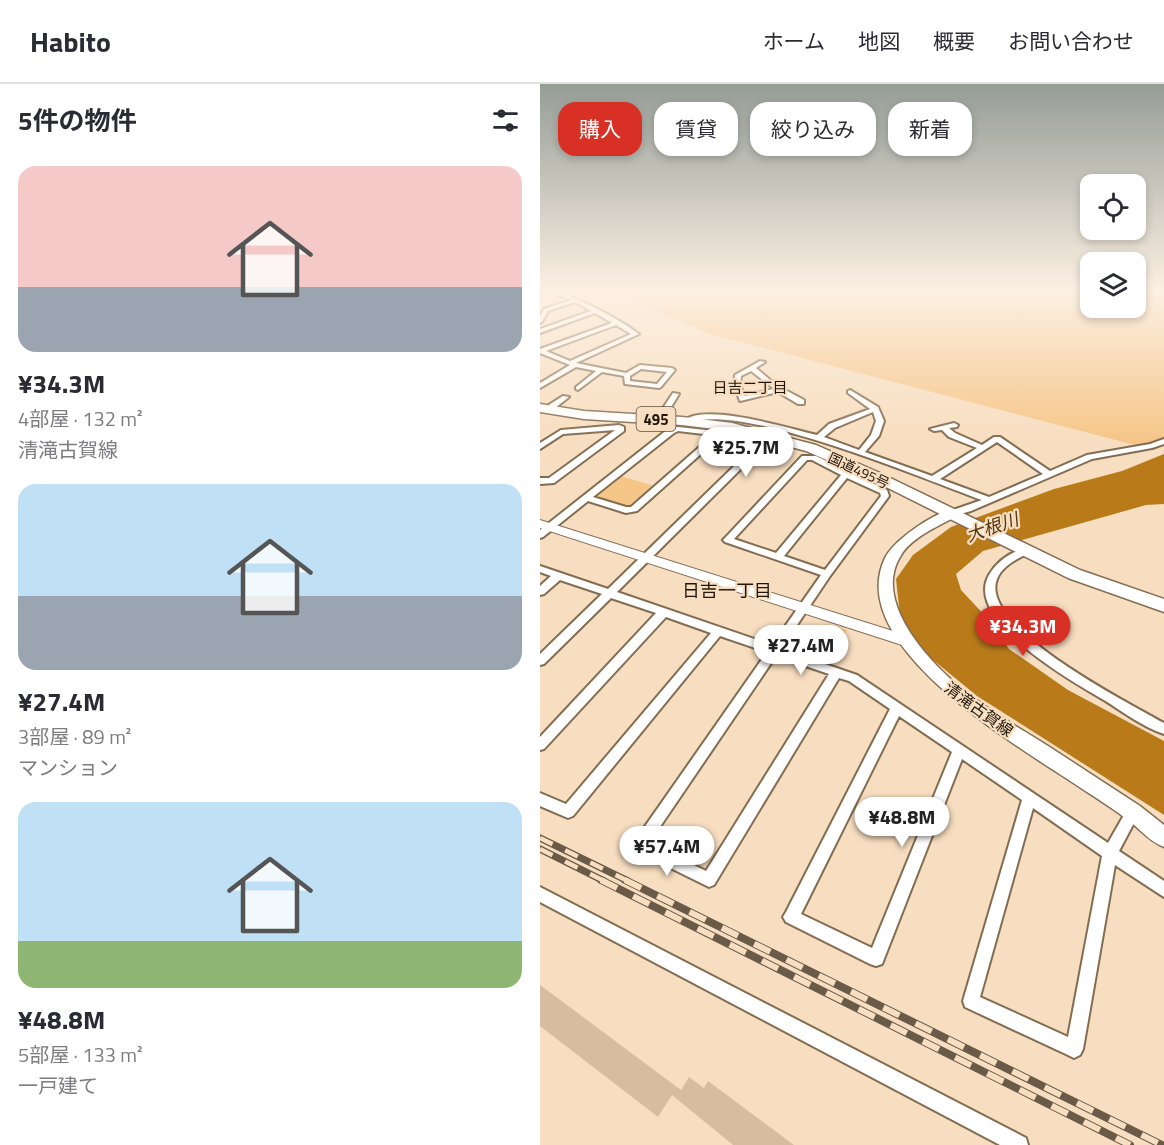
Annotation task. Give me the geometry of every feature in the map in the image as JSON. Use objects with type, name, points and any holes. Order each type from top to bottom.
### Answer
[{"type":"highway","name":"国道495号","points":[[543,409],[584,415],[688,421],[782,435],[842,461],[955,516]]},
{"type":"highway","name":"495","points":[[955,516],[1074,574],[1164,606]]},
{"type":"main road","name":"清滝古賀線","points":[[955,516],[902,546],[889,563],[886,572],[888,601],[907,641],[943,684],[1133,812],[1164,838]]},
{"type":"street","points":[[540,351],[566,342]]},
{"type":"street","points":[[540,386],[573,364],[620,342]]},
{"type":"street","points":[[540,351],[573,364],[627,375],[640,367],[672,370],[659,386],[627,383],[627,375]]},
{"type":"street","points":[[540,359],[549,355]]},
{"type":"street","points":[[762,362],[738,375],[737,385],[743,409],[782,435],[819,438],[990,500]]},
{"type":"street","points":[[752,368],[801,402]]},
{"type":"street","points":[[578,388],[601,370]]},
{"type":"street","points":[[688,421],[692,418],[743,409],[780,389]]},
{"type":"street","points":[[850,392],[875,409],[880,421],[875,436],[861,452]]},
{"type":"street","points":[[658,420],[675,394]]},
{"type":"street","points":[[543,409],[565,397]]},
{"type":"street","points":[[819,438],[832,426],[875,409]]},
{"type":"street","points":[[934,429],[954,425]]},
{"type":"street","points":[[540,447],[561,432],[619,426],[621,429],[550,481],[540,481]]},
{"type":"street","points":[[944,428],[952,435],[981,447]]},
{"type":"street","points":[[543,529],[587,498],[671,430],[715,433],[716,437],[634,509],[626,510],[587,498]]},
{"type":"street","points":[[540,661],[645,558],[782,435]]},
{"type":"street","points":[[934,479],[981,447],[997,439],[1049,474]]},
{"type":"street","points":[[955,516],[1090,458],[1152,446],[1164,441]]},
{"type":"street","points":[[827,574],[728,540],[805,458],[813,458],[884,492],[885,496],[827,574],[776,651],[639,846],[709,880],[836,672]]},
{"type":"street","points":[[778,557],[846,474]]},
{"type":"street","points":[[543,529],[645,558],[907,641]]},
{"type":"street","points":[[1023,550],[1000,564],[992,580],[990,594],[994,607],[1004,621],[1030,645],[1096,690],[1164,729]]},
{"type":"street","points":[[540,569],[853,678],[1164,890]]},
{"type":"street","points":[[540,592],[558,576]]},
{"type":"street","points":[[540,745],[664,612]]},
{"type":"street","points":[[540,799],[568,812],[718,632]]},
{"type":"street","points":[[896,709],[791,917],[876,958],[959,750]]},
{"type":"street","points":[[1029,798],[971,1001],[1074,1049],[1110,853],[1133,812],[1164,826]]},
{"type":"street","points":[[540,894],[1019,1145]]},
{"type":"shaded area","points":[[739,342],[1164,342],[1164,446],[1154,450]]},
{"type":"shaded area","points":[[618,475],[654,486],[629,507],[593,496]]},
{"type":"shaded area","points":[[826,624],[847,630],[828,662],[807,655]]},
{"type":"water","name":"大根川","points":[[1164,454],[1164,504],[1146,505],[983,551],[956,574],[961,590],[989,620],[1009,649],[1068,690],[1164,741],[1164,815],[977,696],[927,655],[900,616],[896,579],[913,555],[951,527],[1054,489],[1122,471]]},
{"type":"building","points":[[540,985],[681,1090],[689,1077],[704,1088],[708,1081],[794,1145],[733,1145],[672,1095],[658,1117],[540,1026]]},
{"type":"railway","points":[[540,838],[628,881]]},
{"type":"railway","points":[[540,849],[604,881]]},
{"type":"railway","points":[[601,880],[1130,1145]]},
{"type":"railway","points":[[625,880],[1162,1145]]},
{"type":"district","name":"日吉二丁目","points":[[750,387]]},
{"type":"district","name":"日吉一丁目","points":[[727,590]]}]
